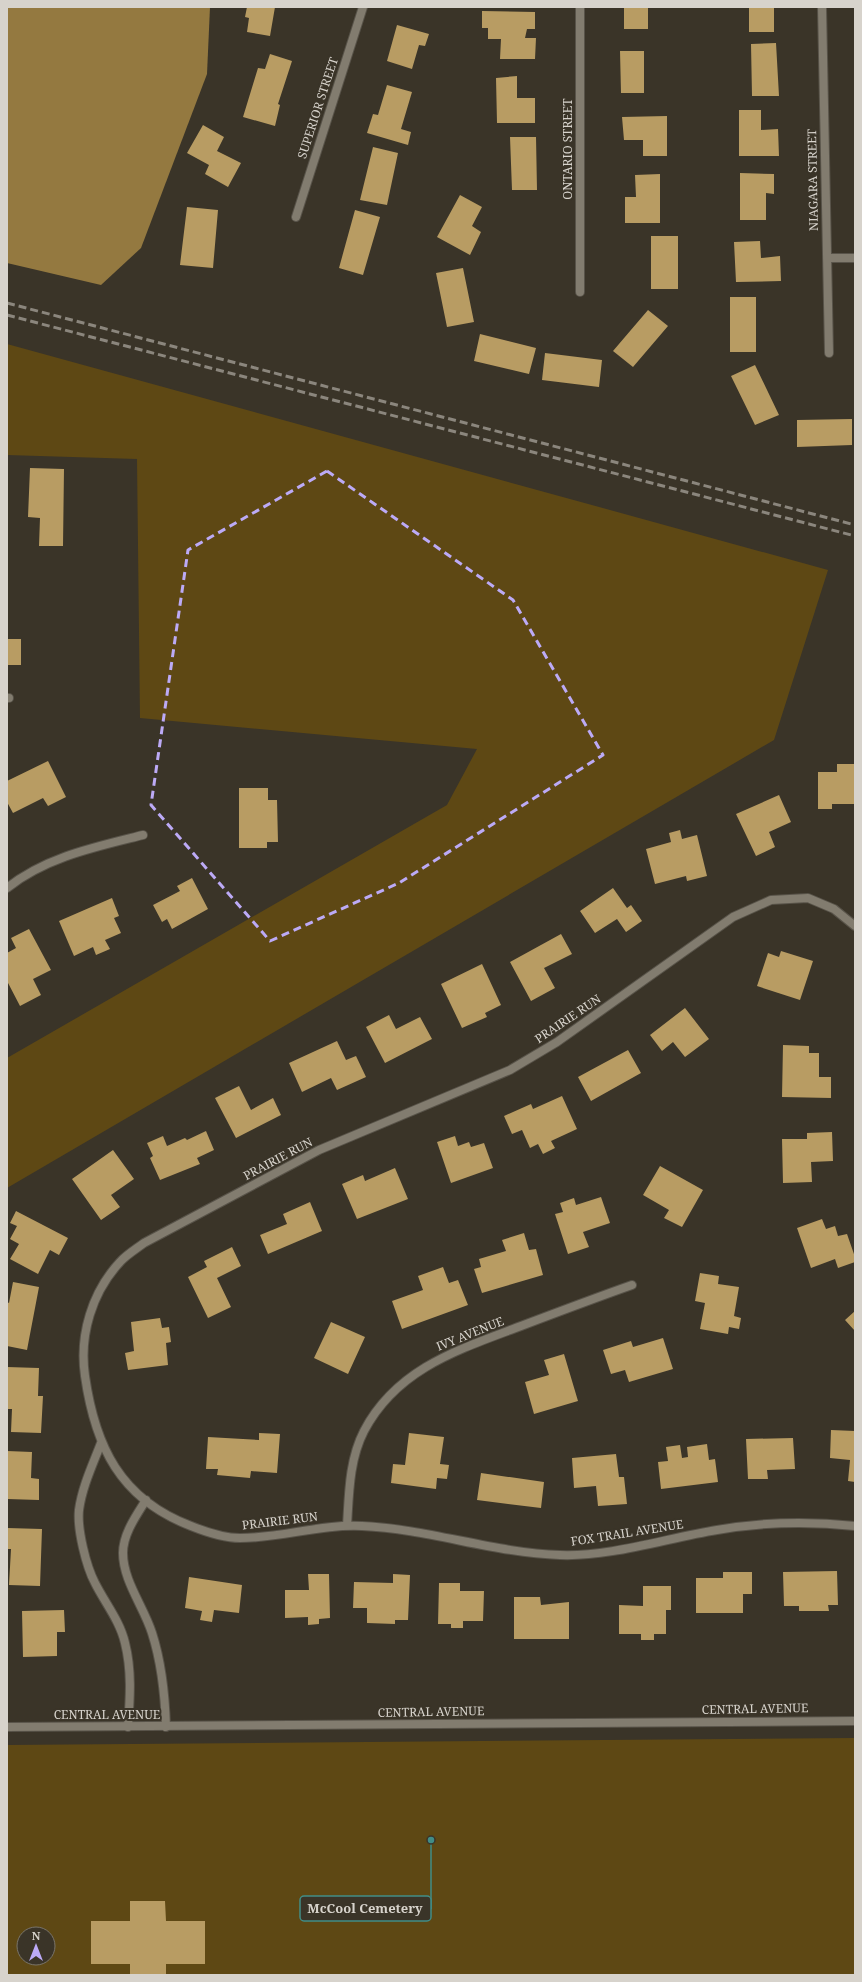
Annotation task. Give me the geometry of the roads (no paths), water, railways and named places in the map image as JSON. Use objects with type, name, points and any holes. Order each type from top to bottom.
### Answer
[{"type":"street","name":"SUPERIOR STREET","points":[[296,217],[363,7]]},
{"type":"street","name":"ONTARIO STREET","points":[[580,7],[580,292]]},
{"type":"street","name":"NIAGARA STREET","points":[[822,7],[829,353]]},
{"type":"street","points":[[827,258],[855,258]]},
{"type":"street","points":[[7,888],[36,868],[61,857],[143,835]]},
{"type":"street","name":"PRAIRIE RUN","points":[[333,1527],[266,1537],[237,1538],[206,1532],[175,1520],[146,1500],[134,1490],[116,1469],[101,1443],[90,1408],[84,1369],[84,1333],[92,1307],[104,1284],[120,1261],[144,1243],[319,1150],[510,1070],[557,1042],[733,918],[771,900],[808,898],[834,909],[855,926]]},
{"type":"street","name":"IVY AVENUE","points":[[347,1526],[350,1478],[355,1454],[364,1431],[378,1409],[418,1370],[450,1353],[632,1285]]},
{"type":"street","points":[[101,1443],[88,1476],[79,1510],[83,1550],[94,1582],[116,1620],[125,1641],[131,1673],[128,1727]]},
{"type":"street","points":[[146,1500],[127,1533],[123,1559],[130,1583],[144,1610],[153,1633],[165,1693],[166,1727]]},
{"type":"street","name":"FOX TRAIL AVENUE","points":[[333,1527],[378,1527],[520,1551],[560,1555],[584,1555],[719,1530],[754,1526],[805,1522],[855,1526]]},
{"type":"street","name":"CENTRAL AVENUE","points":[[7,1727],[855,1721]]},
{"type":"railway","points":[[7,303],[855,525]]},
{"type":"railway","points":[[7,315],[855,536]]},
{"type":"place","name":"McCool Cemetery","points":[[431,1840]]}]
